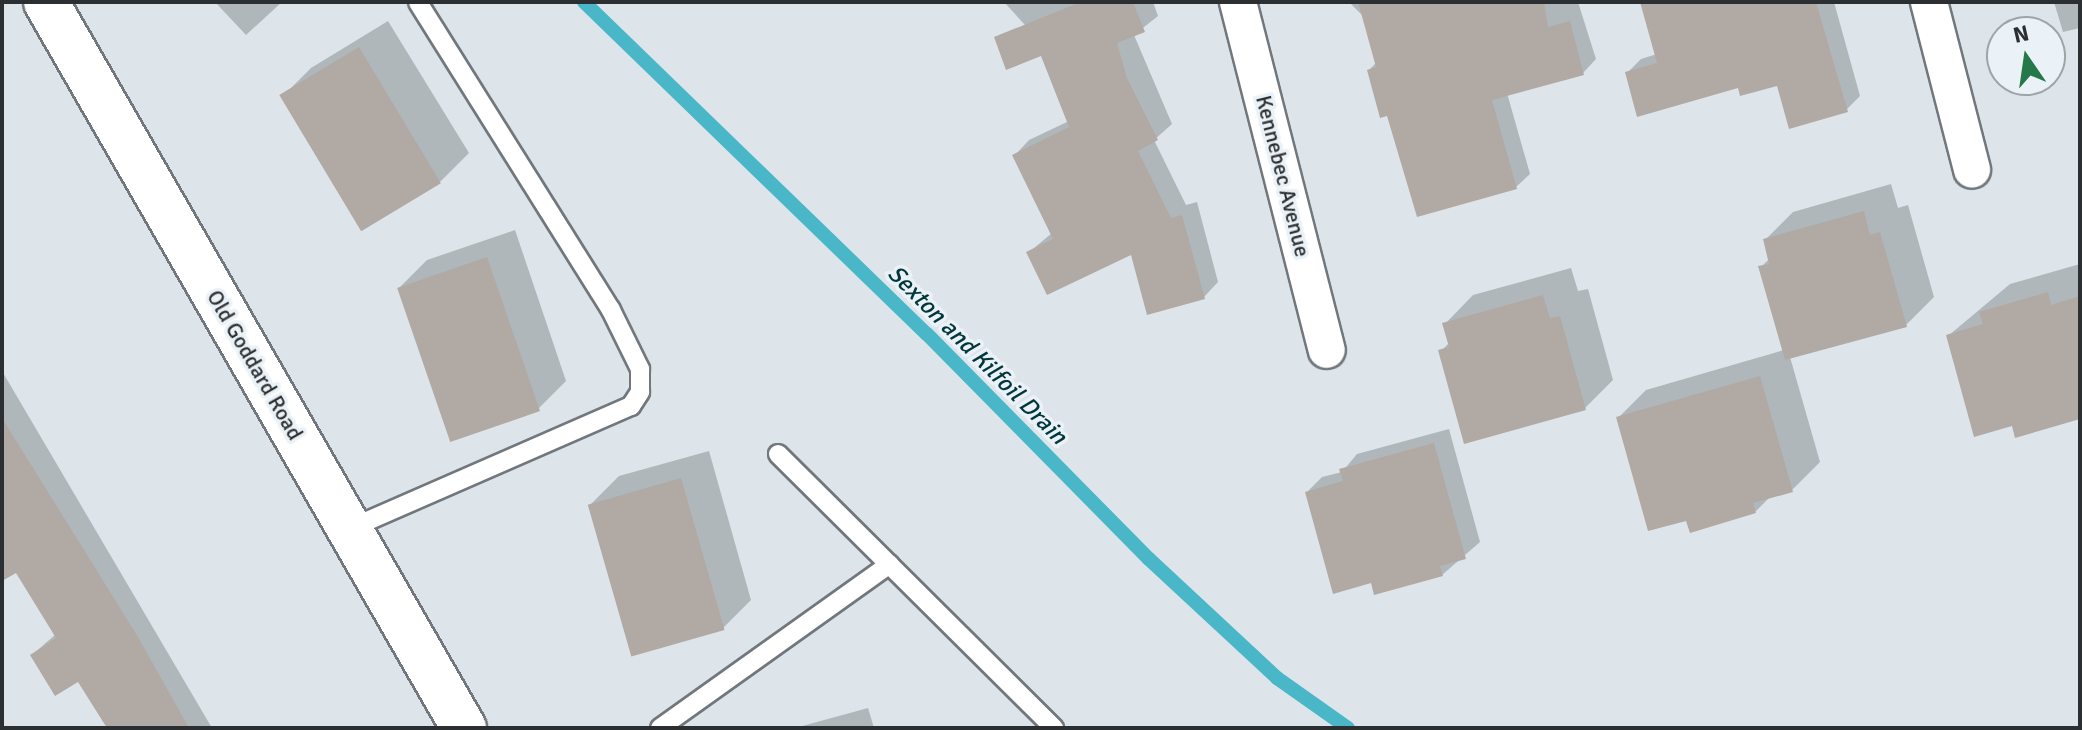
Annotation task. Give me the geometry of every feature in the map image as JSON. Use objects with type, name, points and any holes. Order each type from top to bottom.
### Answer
[{"type":"street","name":"Old Goddard Road","points":[[46,2],[464,728]]},
{"type":"street","name":"Kennebec Avenue","points":[[1238,2],[1327,350]]},
{"type":"street","points":[[1929,2],[1972,170]]},
{"type":"lane","points":[[349,529],[631,406],[640,392],[640,369],[611,310],[418,2]]},
{"type":"lane","points":[[778,454],[1054,728]]},
{"type":"lane","points":[[660,728],[890,564]]},
{"type":"building","points":[[1081,2],[1133,2],[1145,32],[1117,43],[1127,78],[1158,140],[1138,151],[1171,218],[1182,215],[1205,299],[1147,315],[1131,255],[1047,295],[1026,252],[1053,239],[1012,155],[1069,127],[1041,56],[1006,70],[994,37]]},
{"type":"building","points":[[1358,2],[1544,2],[1548,27],[1570,21],[1584,75],[1492,100],[1517,189],[1417,217],[1387,116],[1380,118],[1367,70],[1376,67]]},
{"type":"building","points":[[1640,2],[1816,2],[1848,112],[1789,129],[1777,86],[1740,96],[1738,88],[1637,117],[1625,72],[1657,63]]},
{"type":"building","points":[[359,47],[441,183],[361,231],[279,95]]},
{"type":"building","points":[[1864,211],[1870,235],[1880,232],[1907,327],[1785,360],[1758,266],[1769,264],[1763,239]]},
{"type":"building","points":[[487,257],[540,411],[450,442],[397,288]]},
{"type":"building","points":[[2048,292],[2051,305],[2080,296],[2080,419],[2015,438],[2012,426],[1974,437],[1946,335],[1983,324],[1979,312]]},
{"type":"building","points":[[1543,295],[1550,318],[1560,316],[1586,410],[1464,444],[1438,350],[1449,347],[1442,323]]},
{"type":"building","points":[[1760,376],[1793,492],[1753,503],[1756,513],[1690,533],[1686,521],[1648,531],[1616,417]]},
{"type":"building","points":[[2,418],[138,637],[189,728],[107,728],[78,682],[55,696],[30,655],[56,638],[16,573],[2,581]]},
{"type":"building","points":[[1434,443],[1466,559],[1440,566],[1443,576],[1374,595],[1371,583],[1333,594],[1305,492],[1343,481],[1339,469]]},
{"type":"building","points":[[681,478],[725,630],[631,657],[588,505]]},
{"type":"waterway","name":"Sexton and Kilfoil Drain","points":[[584,2],[927,334],[1149,559],[1277,678],[1348,728]]}]
